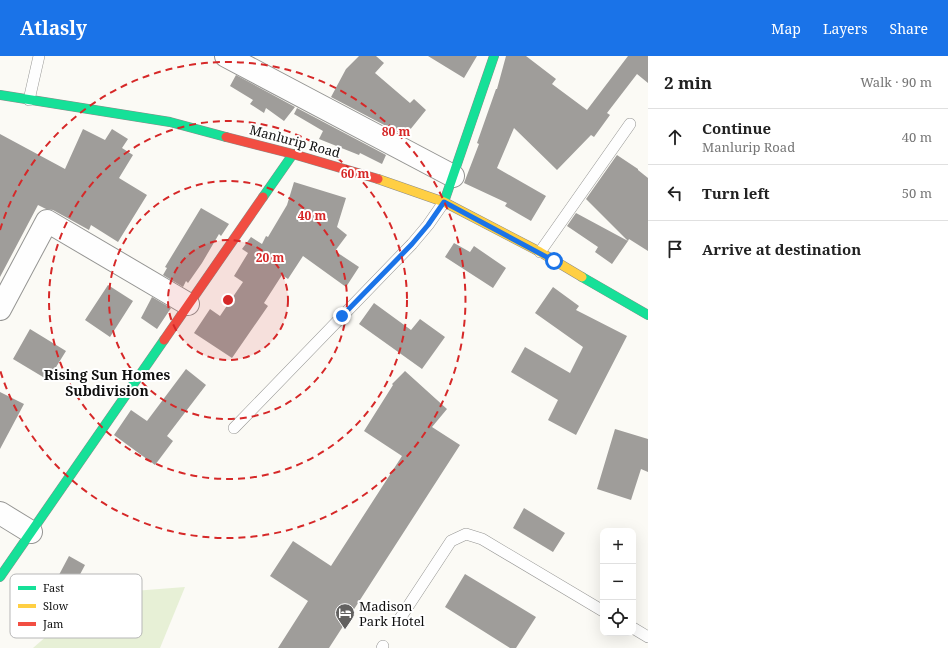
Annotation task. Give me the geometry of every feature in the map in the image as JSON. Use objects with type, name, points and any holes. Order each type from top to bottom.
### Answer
[{"type":"main road","points":[[444,202],[494,56]]},
{"type":"main road","name":"Manlurip Road","points":[[0,95],[170,122],[364,174],[444,202],[540,252],[648,315]]},
{"type":"main road","points":[[0,577],[293,154]]},
{"type":"street","points":[[226,56],[453,176]]},
{"type":"street","points":[[0,309],[47,221],[188,304]]},
{"type":"street","points":[[0,513],[31,532]]},
{"type":"lane","points":[[28,100],[38,56]]},
{"type":"lane","points":[[540,252],[630,124]]},
{"type":"lane","points":[[234,428],[412,244],[428,225],[444,202]]},
{"type":"lane","points":[[399,620],[451,541],[466,534],[482,539],[600,609]]},
{"type":"lane","points":[[636,630],[648,637]]},
{"type":"green space","points":[[185,587],[160,648],[33,648],[44,638],[142,638],[142,590]]},
{"type":"building","points":[[359,56],[376,56],[384,63],[375,73],[410,103],[414,99],[426,110],[405,136],[331,97],[346,69]]},
{"type":"building","points":[[428,56],[477,56],[464,78]]},
{"type":"building","points":[[506,56],[526,56],[556,79],[552,84],[587,110],[628,56],[648,56],[648,83],[637,74],[607,113],[610,115],[594,137],[591,135],[557,170],[514,128],[497,168],[546,196],[531,221],[505,206],[507,203],[464,183],[479,144],[477,143],[497,89]]},
{"type":"building","points":[[236,75],[295,107],[284,121],[266,108],[264,113],[250,104],[253,100],[230,86]]},
{"type":"building","points":[[297,108],[386,155],[382,164],[360,153],[359,155],[319,139],[323,131],[294,114]]},
{"type":"building","points":[[83,129],[105,140],[112,129],[128,139],[122,148],[133,155],[119,178],[147,195],[118,242],[91,225],[89,230],[53,210],[46,209],[38,205],[0,277],[0,134],[65,169]]},
{"type":"building","points":[[617,155],[638,169],[648,178],[648,251],[629,239],[628,241],[586,199]]},
{"type":"building","points":[[294,182],[346,198],[337,227],[347,235],[335,251],[359,267],[346,287],[303,256],[288,279],[282,275],[264,303],[268,306],[232,358],[194,333],[210,309],[220,316],[243,282],[234,276],[248,253],[242,249],[251,237],[262,244],[266,236],[268,237],[287,205]]},
{"type":"building","points":[[201,208],[229,224],[221,236],[219,234],[202,263],[188,283],[186,281],[183,287],[163,275],[167,268],[165,267]]},
{"type":"building","points":[[576,213],[628,241],[612,264],[595,252],[598,247],[567,226]]},
{"type":"building","points":[[454,243],[470,252],[474,246],[506,268],[493,288],[445,257]]},
{"type":"building","points":[[108,285],[133,301],[110,337],[85,320]]},
{"type":"building","points":[[553,287],[579,306],[576,310],[627,336],[576,435],[548,420],[558,400],[511,372],[525,347],[570,373],[583,347],[535,313]]},
{"type":"building","points":[[152,297],[171,308],[157,329],[141,318]]},
{"type":"building","points":[[374,303],[411,330],[420,319],[445,337],[422,369],[359,324]]},
{"type":"building","points":[[30,329],[66,351],[48,380],[13,359]]},
{"type":"building","points":[[186,369],[206,385],[167,436],[173,441],[155,465],[114,435],[131,410],[147,421]]},
{"type":"building","points":[[405,371],[447,409],[432,427],[460,445],[329,648],[278,648],[308,601],[270,576],[293,541],[331,566],[402,456],[364,431],[393,385],[392,384]]},
{"type":"building","points":[[0,392],[24,404],[0,449]]},
{"type":"building","points":[[615,429],[648,439],[648,472],[641,469],[631,500],[597,489]]},
{"type":"building","points":[[524,508],[565,533],[553,552],[513,528]]},
{"type":"building","points":[[69,556],[85,565],[80,574],[59,574]]},
{"type":"building","points":[[465,574],[536,617],[516,648],[510,648],[445,607]]},
{"type":"traffic: fast","points":[[444,202],[494,56]]},
{"type":"traffic: fast","points":[[0,95],[170,122],[226,137]]},
{"type":"traffic: fast","points":[[263,197],[293,154]]},
{"type":"traffic: fast","points":[[582,277],[648,315]]},
{"type":"traffic: fast","points":[[0,577],[164,340]]},
{"type":"traffic: slow","points":[[378,179],[444,202],[540,252],[582,277]]},
{"type":"traffic: jam","points":[[226,137],[293,154],[378,179]]},
{"type":"traffic: jam","points":[[164,340],[263,197]]},
{"type":"place","name":"Madison Park Hotel","points":[[345,630]]},
{"type":"district","name":"Rising Sun Homes Subdivision","points":[[107,382]]},
{"type":"route","points":[[342,316],[412,244],[428,225],[444,202],[554,261]]}]
